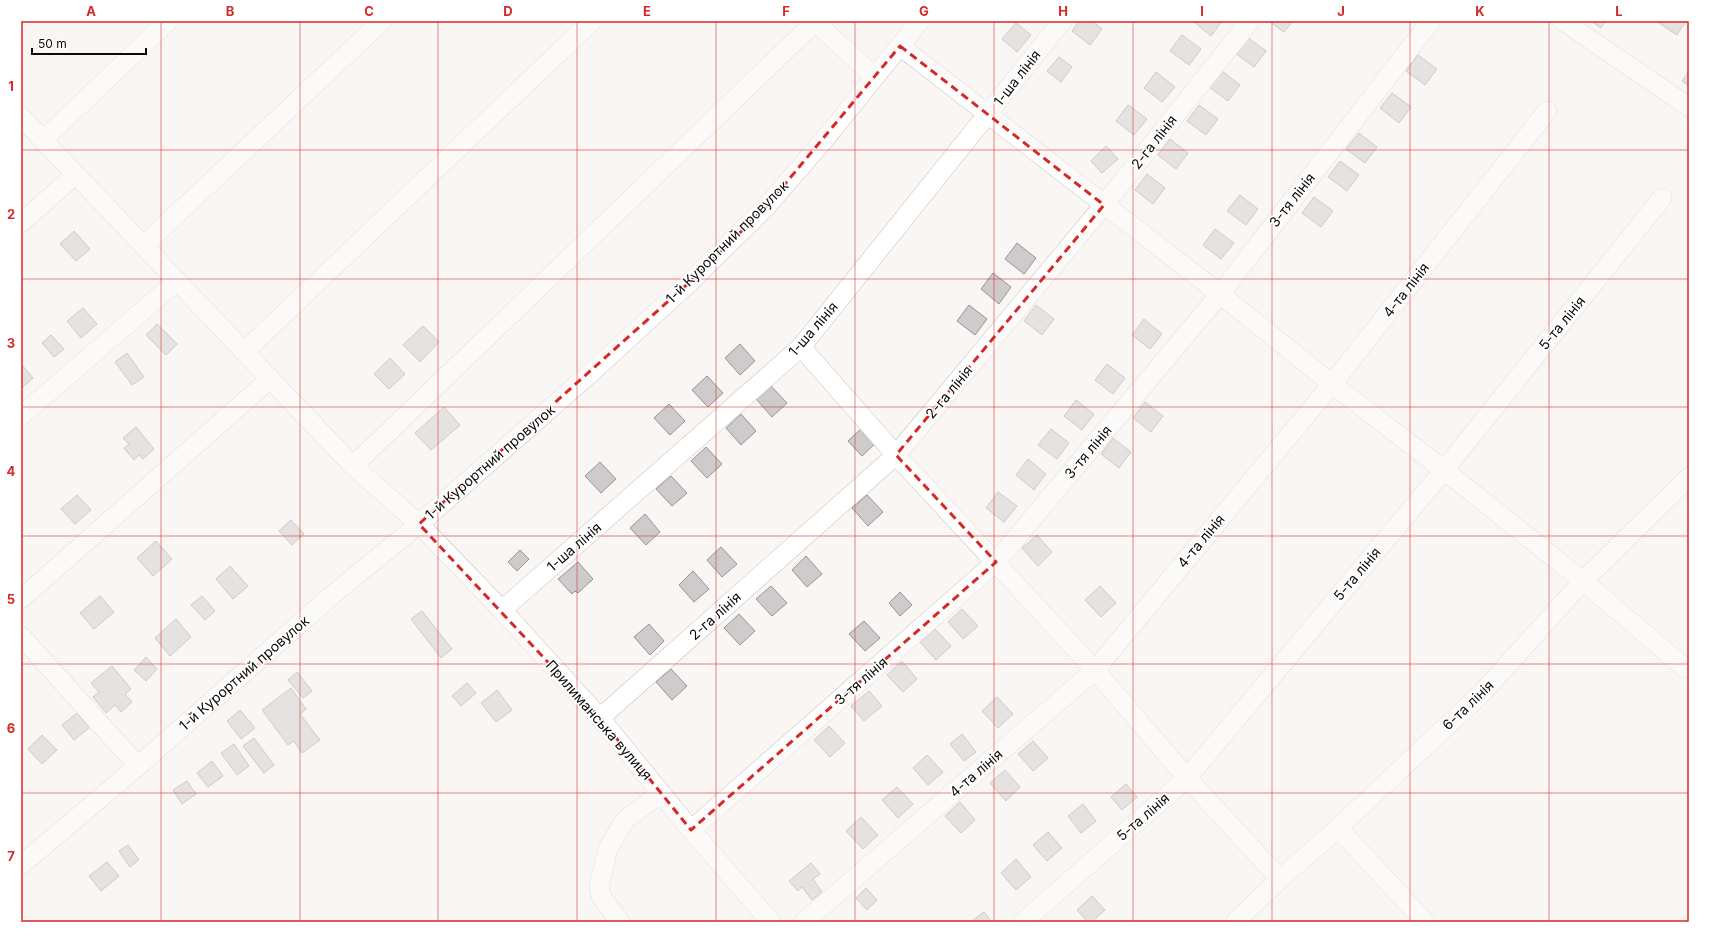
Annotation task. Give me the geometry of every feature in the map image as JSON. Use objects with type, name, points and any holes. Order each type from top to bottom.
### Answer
[{"type":"street","points":[[43,140],[168,21]]},
{"type":"street","points":[[144,246],[382,21]]},
{"type":"street","points":[[245,351],[592,21]]},
{"type":"street","name":"1-й Курортний провулок","points":[[21,865],[138,766],[331,596],[419,524],[594,370],[692,280],[765,208],[824,140],[920,21]]},
{"type":"street","name":"1-ша лінія","points":[[502,610],[801,348],[1062,21]]},
{"type":"street","name":"2-га лінія","points":[[600,718],[896,455],[1104,205],[1250,21]]},
{"type":"street","name":"3-тя лінія","points":[[691,830],[996,562],[1220,294],[1431,21]]},
{"type":"street","points":[[1563,21],[1689,106]]},
{"type":"street","points":[[353,466],[814,22],[875,77]]},
{"type":"street","points":[[900,46],[1444,470],[1583,581],[1685,668]]},
{"type":"street","name":"4-та лінія","points":[[804,922],[1094,670],[1332,384],[1547,111]]},
{"type":"street","name":"Прилиманська вулиця","points":[[21,117],[353,466],[419,524],[502,610],[600,718],[691,830],[771,922]]},
{"type":"street","points":[[21,224],[75,175]]},
{"type":"street","name":"5-та лінія","points":[[1023,922],[1187,778],[1444,470],[1662,198]]},
{"type":"street","points":[[21,416],[177,281]]},
{"type":"street","points":[[801,348],[896,455],[1094,670],[1187,778],[1280,879]]},
{"type":"street","points":[[21,599],[270,379]]},
{"type":"street","name":"6-та лінія","points":[[1236,922],[1280,879],[1338,828],[1483,692],[1583,581],[1689,477]]},
{"type":"street","points":[[21,636],[138,766]]},
{"type":"street","points":[[620,922],[601,896],[599,886],[608,849],[625,820],[661,793]]},
{"type":"street","points":[[1338,828],[1425,922]]},
{"type":"highlighted area","points":[[900,46],[1104,205],[896,455],[996,562],[691,830],[600,718],[419,524],[692,280],[765,208]]},
{"type":"building","points":[[1079,21],[1092,21],[1102,29],[1090,45],[1072,31]]},
{"type":"building","points":[[1193,21],[1222,21],[1211,36]]},
{"type":"building","points":[[1269,21],[1293,21],[1284,32]]},
{"type":"building","points":[[1591,21],[1605,21],[1601,28]]},
{"type":"building","points":[[1656,21],[1686,21],[1677,35]]},
{"type":"building","points":[[1016,23],[1031,35],[1017,52],[1002,39]]},
{"type":"building","points":[[1182,35],[1201,49],[1189,65],[1170,51]]},
{"type":"building","points":[[1247,37],[1266,51],[1254,67],[1235,53]]},
{"type":"building","points":[[1418,55],[1437,69],[1425,85],[1406,71]]},
{"type":"building","points":[[1059,57],[1072,67],[1061,82],[1047,71]]},
{"type":"building","points":[[1222,71],[1240,85],[1228,101],[1209,87]]},
{"type":"building","points":[[1689,71],[1689,86],[1682,81]]},
{"type":"building","points":[[1156,72],[1175,87],[1162,102],[1144,88]]},
{"type":"building","points":[[1392,93],[1411,107],[1399,123],[1380,108]]},
{"type":"building","points":[[1128,105],[1147,119],[1134,135],[1116,121]]},
{"type":"building","points":[[1199,105],[1218,119],[1206,135],[1187,121]]},
{"type":"building","points":[[1359,133],[1377,147],[1365,163],[1346,149]]},
{"type":"building","points":[[1170,139],[1188,153],[1176,169],[1158,155]]},
{"type":"building","points":[[1106,146],[1118,159],[1102,173],[1091,161]]},
{"type":"building","points":[[1340,161],[1359,175],[1347,191],[1328,177]]},
{"type":"building","points":[[1147,174],[1165,188],[1153,204],[1135,190]]},
{"type":"building","points":[[1240,195],[1258,209],[1246,225],[1227,211]]},
{"type":"building","points":[[1314,197],[1333,211],[1321,227],[1302,213]]},
{"type":"building","points":[[1215,229],[1234,243],[1221,259],[1203,245]]},
{"type":"building","points":[[74,231],[90,249],[76,261],[60,244]]},
{"type":"building","points":[[1017,243],[1036,258],[1024,274],[1005,259]]},
{"type":"building","points":[[993,273],[1011,287],[999,304],[981,289]]},
{"type":"building","points":[[969,305],[987,319],[975,335],[957,321]]},
{"type":"building","points":[[1036,305],[1054,319],[1042,335],[1024,321]]},
{"type":"building","points":[[83,308],[97,324],[81,338],[67,321]]},
{"type":"building","points":[[1144,319],[1162,334],[1150,349],[1132,335]]},
{"type":"building","points":[[157,324],[177,344],[166,355],[146,335]]},
{"type":"building","points":[[423,326],[439,342],[420,362],[403,345]]},
{"type":"building","points":[[51,335],[64,349],[54,357],[42,343]]},
{"type":"building","points":[[740,344],[755,361],[740,375],[725,358]]},
{"type":"building","points":[[127,353],[144,377],[132,385],[115,362]]},
{"type":"building","points":[[390,358],[405,374],[389,389],[374,374]]},
{"type":"building","points":[[1107,364],[1125,378],[1113,394],[1095,380]]},
{"type":"building","points":[[22,365],[33,378],[23,387],[21,385]]},
{"type":"building","points":[[707,376],[723,393],[708,407],[692,390]]},
{"type":"building","points":[[771,386],[787,403],[772,417],[756,399]]},
{"type":"building","points":[[1076,400],[1094,414],[1082,430],[1064,416]]},
{"type":"building","points":[[1145,402],[1163,416],[1151,432],[1133,418]]},
{"type":"building","points":[[669,404],[685,421],[670,435],[654,418]]},
{"type":"building","points":[[444,407],[460,425],[431,450],[415,433]]},
{"type":"building","points":[[741,414],[756,431],[741,445],[726,428]]},
{"type":"building","points":[[865,425],[879,440],[862,456],[848,441]]},
{"type":"building","points":[[136,427],[154,449],[143,459],[139,455],[134,460],[124,448],[129,444],[123,438]]},
{"type":"building","points":[[1051,429],[1069,443],[1057,459],[1038,445]]},
{"type":"building","points":[[1113,438],[1131,452],[1119,468],[1101,454]]},
{"type":"building","points":[[706,447],[722,464],[707,478],[691,461]]},
{"type":"building","points":[[1028,459],[1046,474],[1034,490],[1016,475]]},
{"type":"building","points":[[600,462],[616,479],[601,493],[585,476]]},
{"type":"building","points":[[671,476],[687,493],[672,506],[656,489]]},
{"type":"building","points":[[998,492],[1017,506],[1004,522],[986,508]]},
{"type":"building","points":[[77,495],[91,510],[75,524],[61,509]]},
{"type":"building","points":[[867,495],[883,512],[868,526],[852,508]]},
{"type":"building","points":[[645,514],[660,532],[646,545],[630,528]]},
{"type":"building","points":[[291,520],[304,534],[292,545],[279,531]]},
{"type":"building","points":[[1037,535],[1052,552],[1038,566],[1022,548]]},
{"type":"building","points":[[156,541],[172,559],[153,576],[137,558]]},
{"type":"building","points":[[721,547],[737,564],[722,577],[707,560]]},
{"type":"building","points":[[520,550],[529,559],[517,571],[508,562]]},
{"type":"building","points":[[806,556],[822,574],[807,587],[792,570]]},
{"type":"building","points":[[578,562],[593,579],[578,593],[575,591],[572,594],[558,579]]},
{"type":"building","points":[[230,566],[248,586],[233,599],[216,579]]},
{"type":"building","points":[[693,571],[709,589],[694,602],[679,585]]},
{"type":"building","points":[[771,586],[787,603],[772,616],[756,599]]},
{"type":"building","points":[[1100,586],[1116,603],[1101,617],[1085,600]]},
{"type":"building","points":[[900,592],[912,605],[900,616],[889,603]]},
{"type":"building","points":[[100,596],[114,612],[94,629],[80,613]]},
{"type":"building","points":[[202,596],[215,611],[205,620],[191,605]]},
{"type":"building","points":[[962,609],[978,626],[963,639],[948,622]]},
{"type":"building","points":[[422,611],[452,649],[441,658],[411,619]]},
{"type":"building","points":[[739,614],[755,631],[740,645],[724,628]]},
{"type":"building","points":[[176,619],[191,637],[170,656],[155,638]]},
{"type":"building","points":[[864,621],[880,638],[865,651],[849,634]]},
{"type":"building","points":[[649,624],[664,641],[650,655],[634,637]]},
{"type":"building","points":[[935,629],[951,646],[936,660],[920,642]]},
{"type":"building","points":[[146,657],[157,669],[146,681],[134,670]]},
{"type":"building","points":[[902,661],[917,679],[903,692],[887,675]]},
{"type":"building","points":[[112,666],[131,689],[125,694],[132,702],[121,712],[115,705],[106,713],[93,697],[99,692],[91,683]]},
{"type":"building","points":[[671,669],[687,686],[672,700],[656,682]]},
{"type":"building","points":[[297,672],[312,691],[303,698],[288,680]]},
{"type":"building","points":[[467,683],[476,693],[461,706],[452,696]]},
{"type":"building","points":[[291,688],[306,709],[300,714],[320,740],[302,753],[294,741],[288,745],[262,710]]},
{"type":"building","points":[[497,690],[512,710],[496,722],[481,703]]},
{"type":"building","points":[[869,691],[882,706],[864,721],[851,706]]},
{"type":"building","points":[[997,697],[1013,714],[998,728],[982,711]]},
{"type":"building","points":[[240,710],[255,728],[241,739],[227,721]]},
{"type":"building","points":[[77,713],[89,728],[74,740],[62,725]]},
{"type":"building","points":[[829,726],[845,743],[830,757],[814,740]]},
{"type":"building","points":[[962,734],[976,752],[964,761],[950,744]]},
{"type":"building","points":[[42,735],[57,750],[42,764],[28,749]]},
{"type":"building","points":[[254,738],[274,765],[264,773],[243,746]]},
{"type":"building","points":[[1033,741],[1048,758],[1033,771],[1018,754]]},
{"type":"building","points":[[234,744],[249,766],[237,775],[221,753]]},
{"type":"building","points":[[927,755],[943,772],[928,785],[913,768]]},
{"type":"building","points":[[212,761],[223,776],[208,787],[197,773]]},
{"type":"building","points":[[1005,770],[1020,787],[1006,801],[990,783]]},
{"type":"building","points":[[187,781],[196,794],[182,804],[173,790]]},
{"type":"building","points":[[1126,784],[1137,797],[1122,810],[1111,797]]},
{"type":"building","points":[[897,787],[913,804],[898,818],[882,800]]},
{"type":"building","points":[[960,802],[975,820],[961,833],[945,816]]},
{"type":"building","points":[[1083,804],[1096,821],[1081,833],[1068,816]]},
{"type":"building","points":[[861,817],[878,835],[863,849],[846,831]]},
{"type":"building","points":[[1048,832],[1062,848],[1047,861],[1033,845]]},
{"type":"building","points":[[128,845],[139,860],[130,867],[119,851]]},
{"type":"building","points":[[1016,859],[1031,877],[1016,890],[1001,873]]},
{"type":"building","points":[[107,862],[119,876],[101,891],[89,876]]},
{"type":"building","points":[[811,863],[820,874],[813,879],[822,892],[812,900],[802,887],[798,891],[789,881]]},
{"type":"building","points":[[866,888],[877,900],[867,910],[856,898]]},
{"type":"building","points":[[1092,896],[1105,910],[1092,922],[1088,922],[1077,910]]},
{"type":"building","points":[[984,912],[992,922],[975,922],[973,920]]}]
